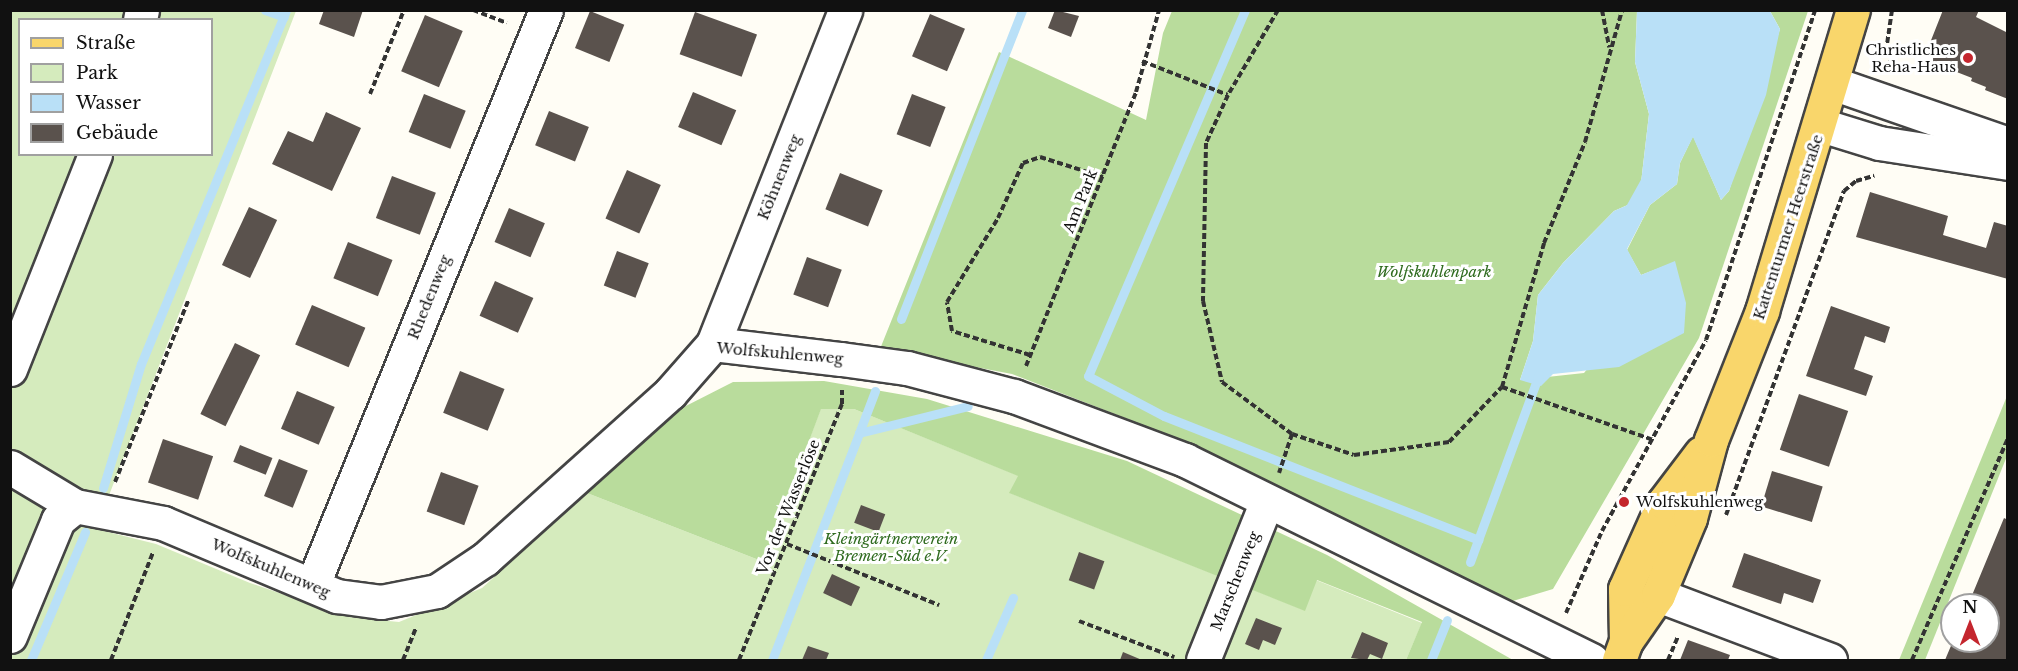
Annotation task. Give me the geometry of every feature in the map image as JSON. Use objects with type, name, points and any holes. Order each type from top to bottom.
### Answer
[{"type":"main road","name":"Kattenturmer Heerstraße","points":[[1622,651],[1658,595],[1690,518],[1711,440],[1762,311],[1821,125],[1853,10]]},
{"type":"main road","name":"Kattenturmer Heerstraße","points":[[1622,651],[1625,589],[1642,548],[1664,502],[1711,440]]},
{"type":"street","name":"Rhedenweg","points":[[313,584],[546,10]]},
{"type":"street","name":"Köhnenweg","points":[[713,344],[845,10]]},
{"type":"street","points":[[1832,83],[2007,144]]},
{"type":"street","points":[[1821,125],[1879,143],[2007,163]]},
{"type":"street","points":[[10,369],[94,156]]},
{"type":"street","name":"Wolfskuhlenweg","points":[[89,509],[163,523],[337,596],[381,602],[437,591],[485,559],[529,521],[670,393],[713,344],[907,368],[1014,396],[1271,492],[1578,654]]},
{"type":"street","points":[[10,467],[89,509]]},
{"type":"street","name":"Marschenweg","points":[[1203,660],[1271,492]]},
{"type":"street","points":[[10,636],[58,520],[89,509]]},
{"type":"street","points":[[1658,595],[1830,660]]},
{"type":"path","points":[[370,94],[404,10]]},
{"type":"path","name":"Am Park","points":[[1014,396],[1136,92],[1142,61],[1159,10]]},
{"type":"path","points":[[1602,10],[1610,47]]},
{"type":"path","points":[[1278,11],[1228,95],[1206,143],[1203,301],[1222,382],[1292,434],[1354,455],[1449,442],[1502,387],[1544,243],[1585,142],[1622,10]]},
{"type":"path","points":[[1578,654],[1562,621],[1602,531],[1706,340],[1815,10]]},
{"type":"path","points":[[1892,10],[1886,51],[1898,73]]},
{"type":"path","points":[[1142,61],[1228,95]]},
{"type":"path","points":[[1030,355],[952,331],[947,302],[998,218],[1023,163],[1040,157],[1103,177]]},
{"type":"path","points":[[1724,520],[1844,191],[1870,176]]},
{"type":"path","points":[[89,509],[189,299]]},
{"type":"path","name":"Vor der Wasserlöse","points":[[739,660],[842,404],[841,359]]},
{"type":"path","points":[[1502,387],[1653,440]]},
{"type":"path","points":[[1271,492],[1292,434]]},
{"type":"path","points":[[1912,660],[2007,438]]},
{"type":"path","points":[[111,660],[163,523]]},
{"type":"path","points":[[787,544],[939,605]]},
{"type":"path","points":[[1668,660],[1690,607]]},
{"type":"path","points":[[1079,621],[1183,660]]},
{"type":"green space","name":"Kleingärtnerverein Bremen-Süd e.V.","points":[[10,11],[296,11],[96,529],[156,544],[250,583],[349,617],[399,622],[482,588],[587,493],[764,562],[821,408],[854,409],[1019,476],[1010,493],[1304,610],[1316,580],[1422,623],[1406,660],[11,660]]},
{"type":"green space","name":"Wolfskuhlenpark","points":[[1172,11],[1637,11],[1635,62],[1649,114],[1639,200],[1614,211],[1563,263],[1538,295],[1533,341],[1520,380],[1584,373],[1675,262],[1641,275],[1627,250],[1650,205],[1677,184],[1680,163],[1693,136],[1721,200],[1729,191],[1780,29],[1770,11],[1808,11],[1699,338],[1553,589],[1503,604],[1189,443],[1012,374],[880,349],[999,52],[1146,120],[1163,33]]},
{"type":"green space","points":[[824,381],[927,399],[1127,461],[1327,555],[1513,660],[1406,660],[1422,622],[1317,580],[1305,611],[1009,493],[1018,476],[854,409],[821,409],[764,562],[587,493],[676,411],[733,382]]},
{"type":"green space","points":[[2007,396],[2007,456],[1952,593],[1940,593],[1940,623],[1925,660],[1899,660]]},
{"type":"water","points":[[1637,11],[1770,11],[1780,29],[1766,95],[1729,191],[1721,200],[1693,137],[1680,163],[1677,184],[1650,205],[1627,249],[1641,275],[1675,261],[1686,303],[1684,333],[1619,367],[1553,374],[1541,386],[1520,380],[1533,341],[1538,295],[1563,263],[1614,211],[1639,200],[1649,114],[1635,62]]},
{"type":"building","points":[[324,10],[363,10],[354,37],[319,24]]},
{"type":"building","points":[[1055,10],[1079,16],[1071,37],[1048,28]]},
{"type":"building","name":"Christliches Reha-Haus","points":[[1943,10],[1979,10],[1976,17],[2008,33],[2008,99],[1985,90],[1986,87],[1971,81],[1972,78],[1931,62],[1926,53]]},
{"type":"building","points":[[590,11],[624,25],[609,62],[575,48]]},
{"type":"building","points":[[695,12],[757,35],[742,77],[680,54]]},
{"type":"building","points":[[930,14],[965,29],[947,71],[912,56]]},
{"type":"building","points":[[425,15],[463,31],[439,87],[401,71]]},
{"type":"building","points":[[693,92],[736,110],[721,145],[678,127]]},
{"type":"building","points":[[424,94],[466,111],[450,149],[409,132]]},
{"type":"building","points":[[912,94],[946,107],[930,147],[897,134]]},
{"type":"building","points":[[549,111],[589,127],[575,161],[535,145]]},
{"type":"building","points":[[326,112],[361,128],[332,191],[272,164],[288,131],[313,142]]},
{"type":"building","points":[[627,170],[661,185],[639,233],[605,218]]},
{"type":"building","points":[[840,173],[883,190],[868,226],[825,209]]},
{"type":"building","points":[[392,176],[436,193],[420,235],[376,218]]},
{"type":"building","points":[[1870,192],[1948,216],[1943,235],[1986,248],[1994,222],[2008,226],[2008,279],[1856,237]]},
{"type":"building","points":[[249,207],[277,220],[250,278],[222,265]]},
{"type":"building","points":[[509,208],[545,223],[530,257],[495,242]]},
{"type":"building","points":[[348,242],[393,260],[378,296],[333,278]]},
{"type":"building","points":[[617,251],[649,263],[635,298],[604,286]]},
{"type":"building","points":[[807,257],[842,270],[828,307],[793,295]]},
{"type":"building","points":[[495,281],[533,298],[518,333],[480,316]]},
{"type":"building","points":[[312,305],[365,328],[349,367],[295,345]]},
{"type":"building","points":[[1831,306],[1890,327],[1885,343],[1865,336],[1854,369],[1873,376],[1866,396],[1806,376]]},
{"type":"building","points":[[235,343],[260,355],[226,426],[200,414]]},
{"type":"building","points":[[460,371],[505,389],[488,431],[443,413]]},
{"type":"building","points":[[297,391],[335,407],[319,445],[281,429]]},
{"type":"building","points":[[1799,394],[1848,411],[1829,467],[1780,450]]},
{"type":"building","points":[[163,439],[213,456],[198,500],[148,482]]},
{"type":"building","points":[[240,445],[272,458],[266,475],[233,462]]},
{"type":"building","points":[[279,459],[308,471],[293,508],[264,496]]},
{"type":"building","points":[[1772,471],[1823,486],[1812,522],[1761,506]]},
{"type":"building","points":[[441,472],[479,486],[464,525],[427,511]]},
{"type":"building","points":[[861,505],[885,514],[878,532],[854,523]]},
{"type":"building","points":[[2004,518],[2008,520],[2008,660],[1945,660],[1948,653],[2000,653],[2000,593],[1973,593]]},
{"type":"building","points":[[1079,552],[1104,561],[1094,589],[1069,580]]},
{"type":"building","points":[[1744,553],[1821,580],[1813,603],[1784,593],[1781,604],[1732,587]]},
{"type":"building","points":[[832,574],[860,587],[851,606],[823,593]]},
{"type":"building","points":[[1256,618],[1282,628],[1275,645],[1263,640],[1259,650],[1245,644]]},
{"type":"building","points":[[1362,632],[1388,643],[1382,659],[1370,654],[1367,660],[1351,658]]},
{"type":"building","points":[[1688,640],[1730,655],[1728,660],[1680,660]]},
{"type":"building","points":[[808,646],[829,653],[826,660],[802,660]]},
{"type":"building","points":[[1123,652],[1142,660],[1120,660]]},
{"type":"waterway","points":[[265,10],[284,17]]},
{"type":"waterway","points":[[103,488],[141,364],[286,10]]},
{"type":"waterway","points":[[901,319],[1022,10]]},
{"type":"waterway","points":[[1245,10],[1088,376],[1164,416],[1478,540],[1539,374]]},
{"type":"waterway","points":[[1628,211],[1646,179]]},
{"type":"waterway","points":[[859,433],[875,391]]},
{"type":"waterway","points":[[772,660],[859,433],[968,406]]},
{"type":"waterway","points":[[31,660],[85,532]]},
{"type":"waterway","points":[[1470,562],[1478,540]]},
{"type":"waterway","points":[[986,660],[1013,598]]},
{"type":"waterway","points":[[1431,660],[1447,620]]},
{"type":"place","name":"Christliches Reha-Haus","points":[[1968,58]]},
{"type":"place","name":"Wolfskuhlenweg","points":[[1624,502]]}]
